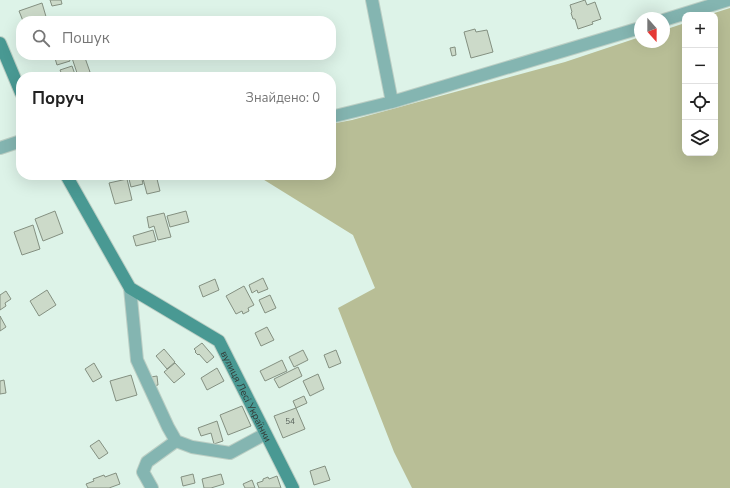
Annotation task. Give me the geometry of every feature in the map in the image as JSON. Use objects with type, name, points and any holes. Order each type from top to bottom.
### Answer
[{"type":"street","points":[[372,0],[392,102]]},
{"type":"street","points":[[670,18],[728,0]]},
{"type":"street","points":[[336,116],[392,102],[634,30]]},
{"type":"street","points":[[0,43],[16,81]]},
{"type":"street","points":[[0,148],[16,143]]},
{"type":"street","name":"вулиця Лесі Українки","points":[[70,180],[130,288],[219,341],[293,488]]},
{"type":"street","points":[[130,288],[137,360],[176,441],[192,447],[230,453],[266,434]]},
{"type":"street","points":[[152,488],[143,472],[147,462],[176,441]]},
{"type":"green space","points":[[730,8],[730,488],[412,488],[394,452],[338,308],[375,288],[353,235],[264,180],[336,180],[336,123],[565,62],[634,39],[634,48],[670,48],[670,28],[682,24],[682,156],[718,156],[717,12]]},
{"type":"building","points":[[50,0],[61,0],[62,4],[52,6]]},
{"type":"building","points":[[585,0],[587,5],[595,2],[601,19],[592,22],[593,24],[578,29],[575,19],[573,19],[571,13],[570,5]]},
{"type":"building","points":[[42,3],[46,16],[21,16],[19,11]]},
{"type":"building","points":[[475,29],[476,32],[487,30],[493,52],[471,58],[464,32]]},
{"type":"building","points":[[455,47],[456,55],[452,56],[450,48]]},
{"type":"building","points":[[56,60],[70,60],[70,61],[57,65]]},
{"type":"building","points":[[73,60],[86,60],[90,72],[77,72]]},
{"type":"building","points":[[72,66],[74,72],[61,72],[60,70]]},
{"type":"building","points":[[127,180],[132,200],[115,204],[109,183]]},
{"type":"building","points":[[129,180],[142,180],[143,184],[131,187]]},
{"type":"building","points":[[143,180],[157,180],[160,191],[147,194]]},
{"type":"building","points":[[55,211],[63,233],[43,241],[35,219]]},
{"type":"building","points":[[186,211],[189,222],[170,227],[167,216]]},
{"type":"building","points":[[164,213],[171,237],[158,240],[154,226],[149,228],[147,217]]},
{"type":"building","points":[[33,225],[40,249],[22,255],[14,232]]},
{"type":"building","points":[[153,230],[156,241],[136,246],[133,236]]},
{"type":"building","points":[[263,278],[268,289],[258,293],[257,290],[252,293],[249,285]]},
{"type":"building","points":[[215,279],[219,290],[203,297],[199,286]]},
{"type":"building","points":[[244,286],[254,305],[248,308],[249,311],[243,314],[242,311],[236,314],[226,296]]},
{"type":"building","points":[[47,290],[56,305],[39,316],[30,301]]},
{"type":"building","points":[[6,291],[11,299],[5,303],[6,306],[0,310],[0,295]]},
{"type":"building","points":[[270,295],[276,308],[265,313],[259,300]]},
{"type":"building","points":[[0,316],[6,327],[0,331]]},
{"type":"building","points":[[267,327],[274,340],[261,346],[255,333]]},
{"type":"building","points":[[202,343],[214,357],[207,363],[199,354],[198,355],[195,352],[196,351],[194,349]]},
{"type":"building","points":[[164,349],[175,362],[167,369],[156,356]]},
{"type":"building","points":[[303,350],[308,360],[294,367],[289,357]]},
{"type":"building","points":[[336,350],[341,363],[329,368],[324,355]]},
{"type":"building","points":[[282,360],[287,371],[265,381],[260,371]]},
{"type":"building","points":[[94,363],[102,377],[93,382],[85,369]]},
{"type":"building","points":[[175,363],[185,374],[174,383],[164,372]]},
{"type":"building","points":[[298,367],[302,376],[279,388],[274,379]]},
{"type":"building","points":[[217,368],[224,381],[207,390],[201,378]]},
{"type":"building","points":[[318,374],[324,389],[310,396],[303,381]]},
{"type":"building","points":[[131,375],[137,395],[116,401],[110,381]]},
{"type":"building","points":[[157,376],[158,385],[153,386],[151,377]]},
{"type":"building","points":[[4,380],[6,393],[0,394],[0,381]]},
{"type":"building","points":[[304,396],[307,403],[296,408],[293,401]]},
{"type":"building","points":[[242,406],[251,426],[228,435],[220,415]]},
{"type":"building","points":[[296,408],[305,429],[283,438],[274,416]]},
{"type":"building","points":[[217,421],[223,441],[214,444],[211,433],[201,436],[198,428]]},
{"type":"building","points":[[99,440],[108,453],[99,459],[90,446]]},
{"type":"building","points":[[325,466],[330,480],[314,485],[310,471]]},
{"type":"building","points":[[116,473],[120,484],[109,488],[88,488],[86,484],[94,481],[93,479]]},
{"type":"building","points":[[193,474],[195,483],[183,486],[181,477]]},
{"type":"building","points":[[221,474],[224,484],[211,488],[204,488],[202,479]]},
{"type":"building","points":[[277,476],[281,488],[259,488],[257,483],[263,481],[263,479],[268,477],[269,479]]},
{"type":"building","points":[[252,480],[255,488],[245,488],[243,484]]}]
